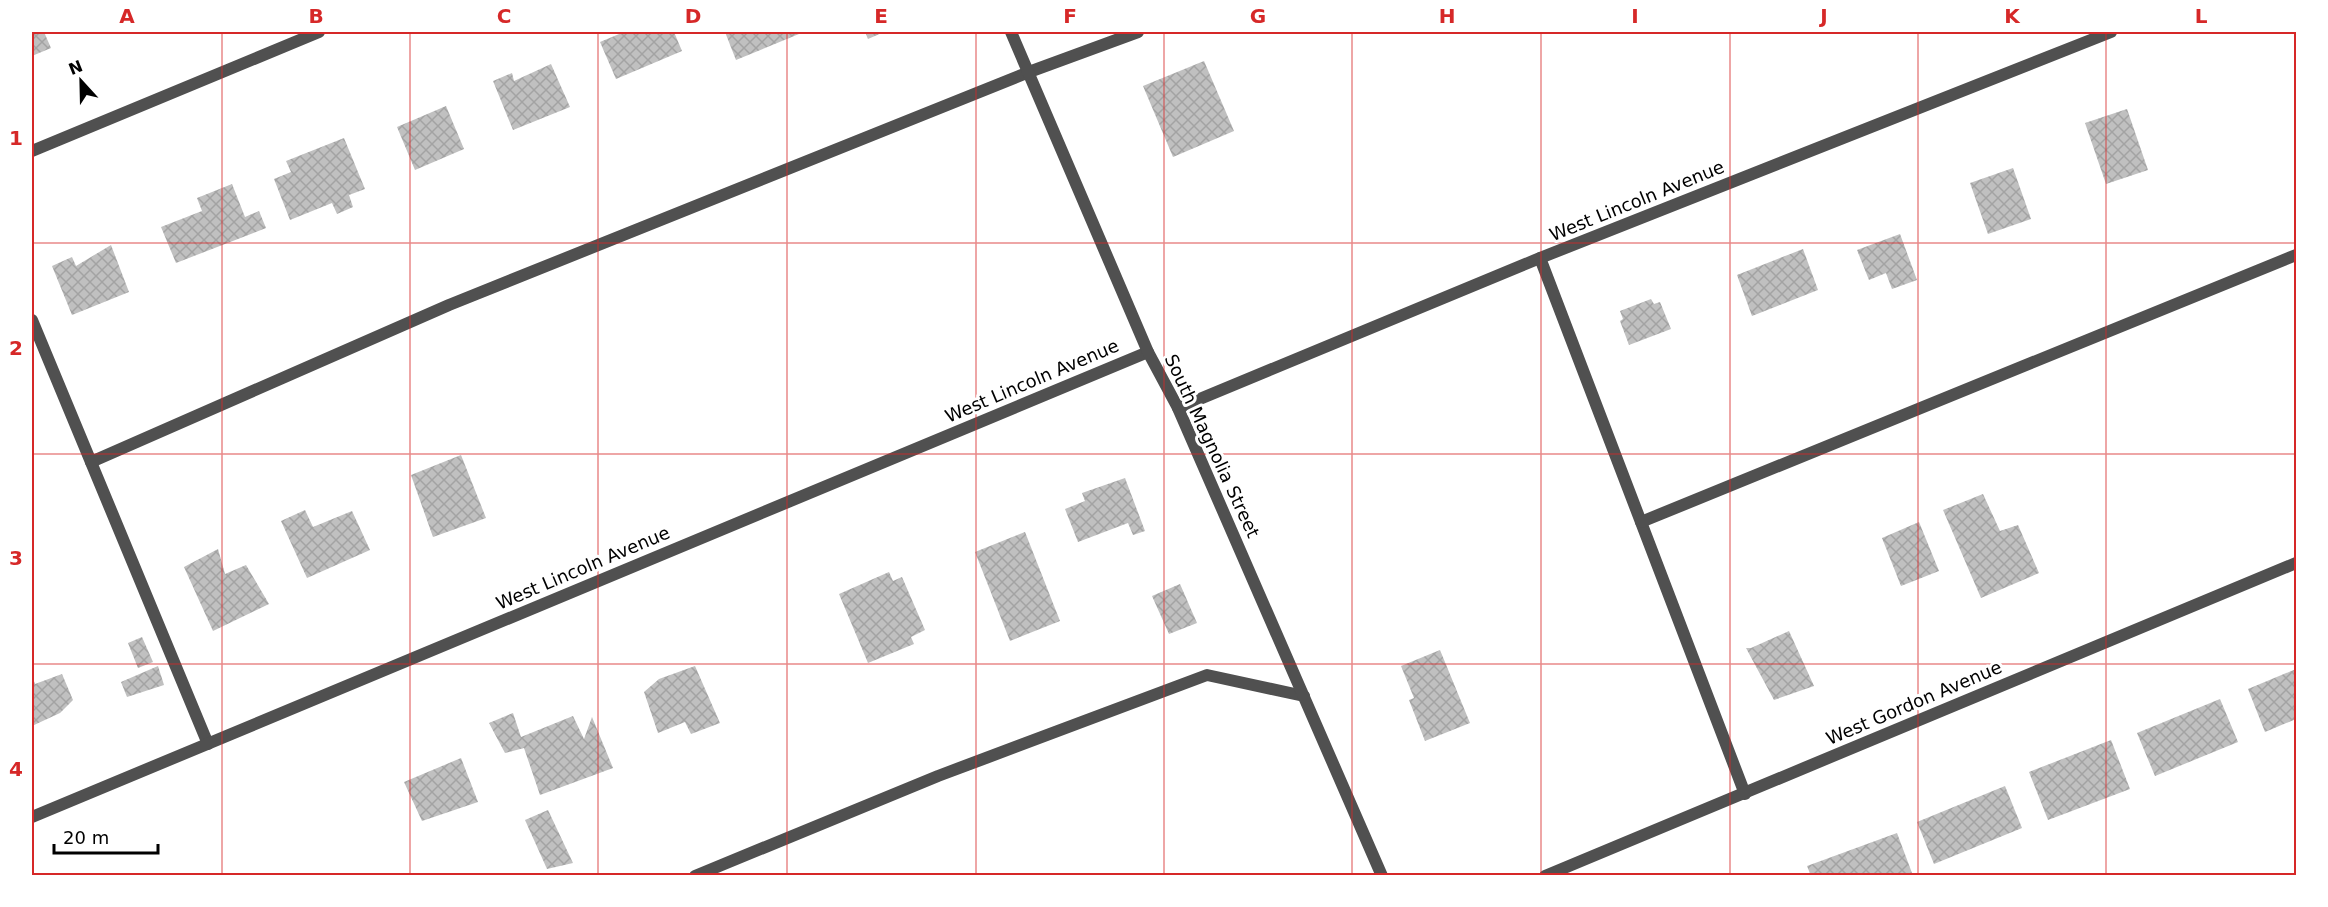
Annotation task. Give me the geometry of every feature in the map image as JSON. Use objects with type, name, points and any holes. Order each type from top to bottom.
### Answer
[{"type":"street","points":[[32,151],[319,32]]},
{"type":"street","name":"South Magnolia Street","points":[[1011,32],[1148,352],[1178,408],[1382,876]]},
{"type":"street","points":[[91,462],[449,304],[1029,72],[1138,32]]},
{"type":"street","name":"West Lincoln Avenue","points":[[1178,408],[1540,258],[2111,32]]},
{"type":"street","points":[[1641,522],[2296,255]]},
{"type":"street","points":[[1540,258],[1745,794]]},
{"type":"street","points":[[32,320],[208,744]]},
{"type":"street","name":"West Lincoln Avenue","points":[[32,817],[1148,352]]},
{"type":"street","name":"West Gordon Avenue","points":[[1545,876],[2296,563]]},
{"type":"street","points":[[694,876],[949,772],[1207,675],[1304,696]]},
{"type":"building","points":[[32,32],[44,32],[51,48],[32,56]]},
{"type":"building","points":[[624,32],[674,32],[682,51],[616,79],[600,42]]},
{"type":"building","points":[[725,32],[798,32],[799,34],[736,60]]},
{"type":"building","points":[[865,32],[884,32],[868,39]]},
{"type":"building","points":[[1204,61],[1234,131],[1173,157],[1143,86]]},
{"type":"building","points":[[551,64],[570,107],[513,130],[493,81],[512,73],[514,81]]},
{"type":"building","points":[[446,106],[464,149],[415,170],[397,127]]},
{"type":"building","points":[[2127,109],[2148,170],[2106,184],[2085,123]]},
{"type":"building","points":[[344,138],[365,189],[349,195],[353,207],[337,214],[332,203],[290,220],[274,179],[291,172],[286,161]]},
{"type":"building","points":[[2013,168],[2031,219],[1988,234],[1970,183]]},
{"type":"building","points":[[232,184],[245,217],[259,211],[266,228],[176,263],[161,227],[202,211],[197,198]]},
{"type":"building","points":[[1900,234],[1917,280],[1892,289],[1886,273],[1869,280],[1857,250]]},
{"type":"building","points":[[111,245],[129,292],[72,315],[52,266],[72,257],[76,266]]},
{"type":"building","points":[[1803,249],[1818,290],[1752,316],[1737,275]]},
{"type":"building","points":[[1651,299],[1654,304],[1660,302],[1671,329],[1629,345],[1620,321],[1623,319],[1620,311]]},
{"type":"building","points":[[461,455],[486,518],[433,537],[411,475]]},
{"type":"building","points":[[1125,478],[1145,531],[1133,535],[1128,523],[1078,542],[1065,509],[1085,501],[1082,493]]},
{"type":"building","points":[[1983,494],[2000,531],[2018,525],[2039,573],[1981,598],[1943,510]]},
{"type":"building","points":[[305,510],[313,527],[352,511],[370,550],[307,578],[281,521]]},
{"type":"building","points":[[1919,522],[1939,571],[1901,586],[1882,538]]},
{"type":"building","points":[[1025,532],[1060,621],[1010,641],[975,552]]},
{"type":"building","points":[[218,549],[225,574],[246,565],[269,604],[213,631],[184,567]]},
{"type":"building","points":[[889,572],[893,581],[902,577],[925,630],[911,637],[914,644],[868,663],[839,594]]},
{"type":"building","points":[[1180,584],[1197,623],[1169,634],[1152,596]]},
{"type":"building","points":[[1789,631],[1814,686],[1774,700],[1746,648],[1751,648]]},
{"type":"building","points":[[142,637],[153,662],[138,668],[128,643]]},
{"type":"building","points":[[1440,650],[1470,723],[1425,741],[1409,700],[1414,698],[1401,666]]},
{"type":"building","points":[[158,666],[164,685],[127,697],[121,682]]},
{"type":"building","points":[[695,666],[720,723],[691,734],[685,722],[658,733],[644,692],[659,679]]},
{"type":"building","points":[[2296,669],[2296,719],[2265,732],[2248,689]]},
{"type":"building","points":[[62,674],[73,700],[60,713],[32,726],[32,676],[35,684]]},
{"type":"building","points":[[2220,699],[2238,742],[2155,776],[2137,733]]},
{"type":"building","points":[[513,713],[521,737],[573,716],[584,739],[592,717],[613,768],[540,795],[524,748],[505,753],[489,723]]},
{"type":"building","points":[[2111,740],[2130,789],[2048,820],[2029,772]]},
{"type":"building","points":[[461,758],[478,802],[422,821],[404,782]]},
{"type":"building","points":[[2005,786],[2022,828],[1934,864],[1917,822]]},
{"type":"building","points":[[548,810],[573,863],[547,869],[525,820]]},
{"type":"building","points":[[1897,833],[1912,873],[1905,876],[1811,876],[1807,866]]}]
